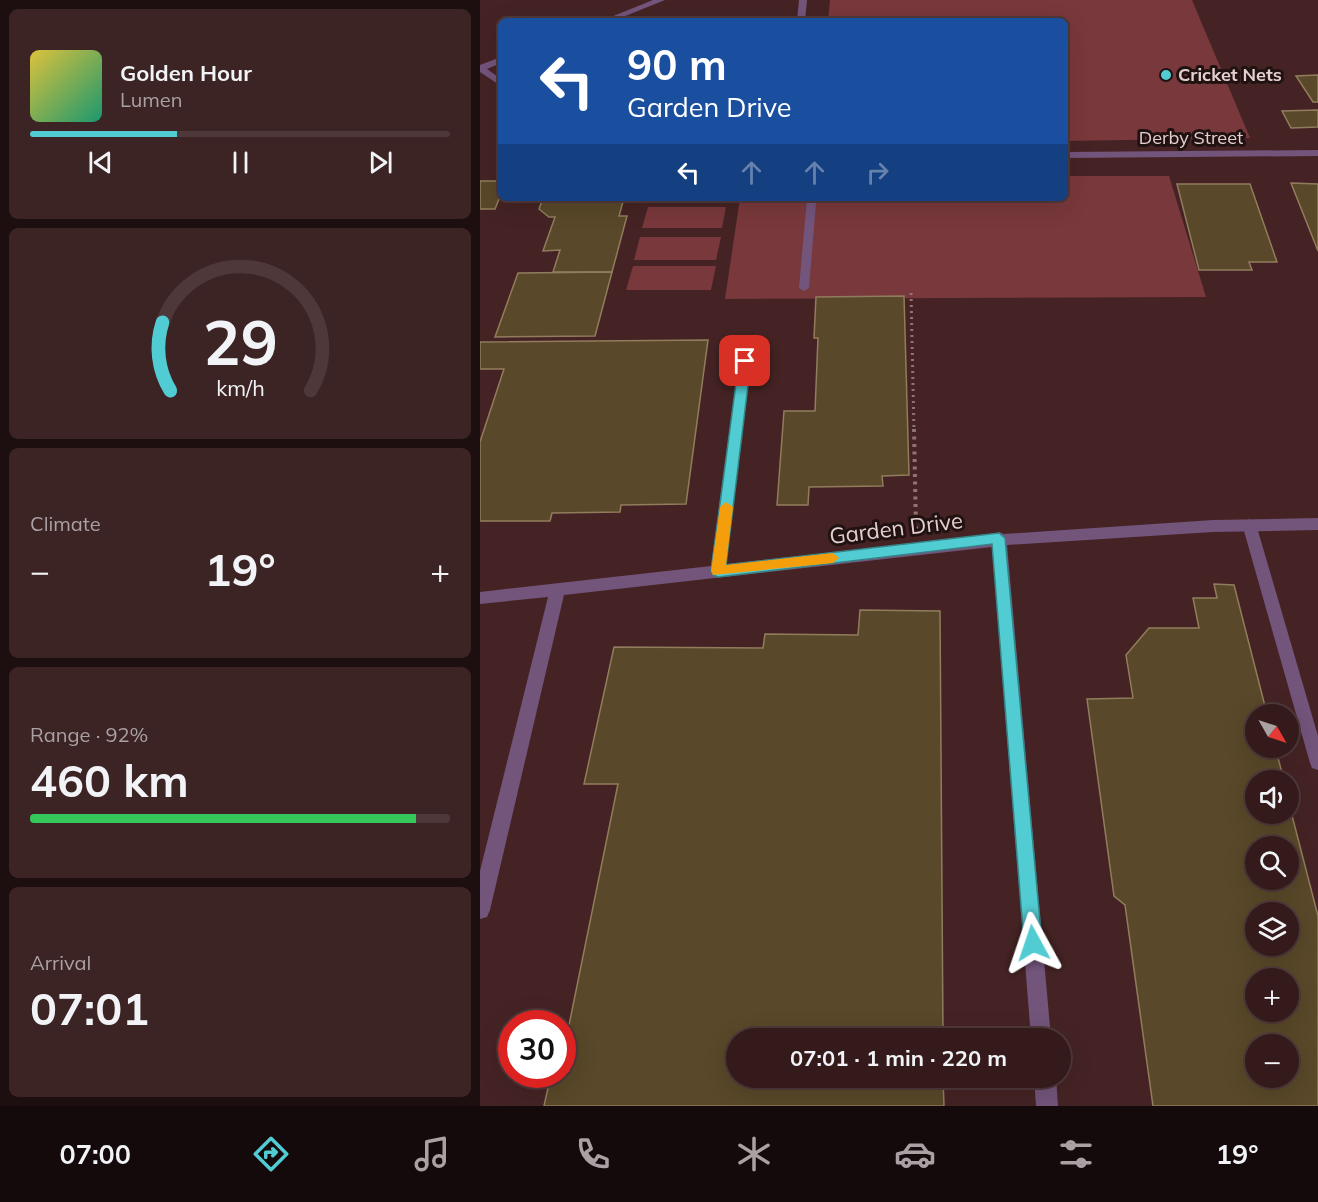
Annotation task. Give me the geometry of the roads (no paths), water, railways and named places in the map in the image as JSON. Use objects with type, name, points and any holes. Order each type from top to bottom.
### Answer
[{"type":"street","points":[[612,18],[661,0]]},
{"type":"street","points":[[801,18],[803,0]]},
{"type":"street","points":[[480,68],[498,61]]},
{"type":"street","points":[[480,68],[498,81]]},
{"type":"street","name":"Derby Street","points":[[1068,155],[1318,153]]},
{"type":"street","points":[[718,571],[745,361]]},
{"type":"street","name":"Garden Drive","points":[[480,598],[999,538],[1249,524],[1318,524]]},
{"type":"street","points":[[999,538],[1040,1028]]},
{"type":"street","points":[[480,910],[556,590]]},
{"type":"street","points":[[1046,1088],[1047,1106]]},
{"type":"lane","points":[[804,288],[812,201]]},
{"type":"lane","points":[[1249,524],[1318,763]]},
{"type":"place","name":"Cricket Nets","points":[[1166,75]]}]
